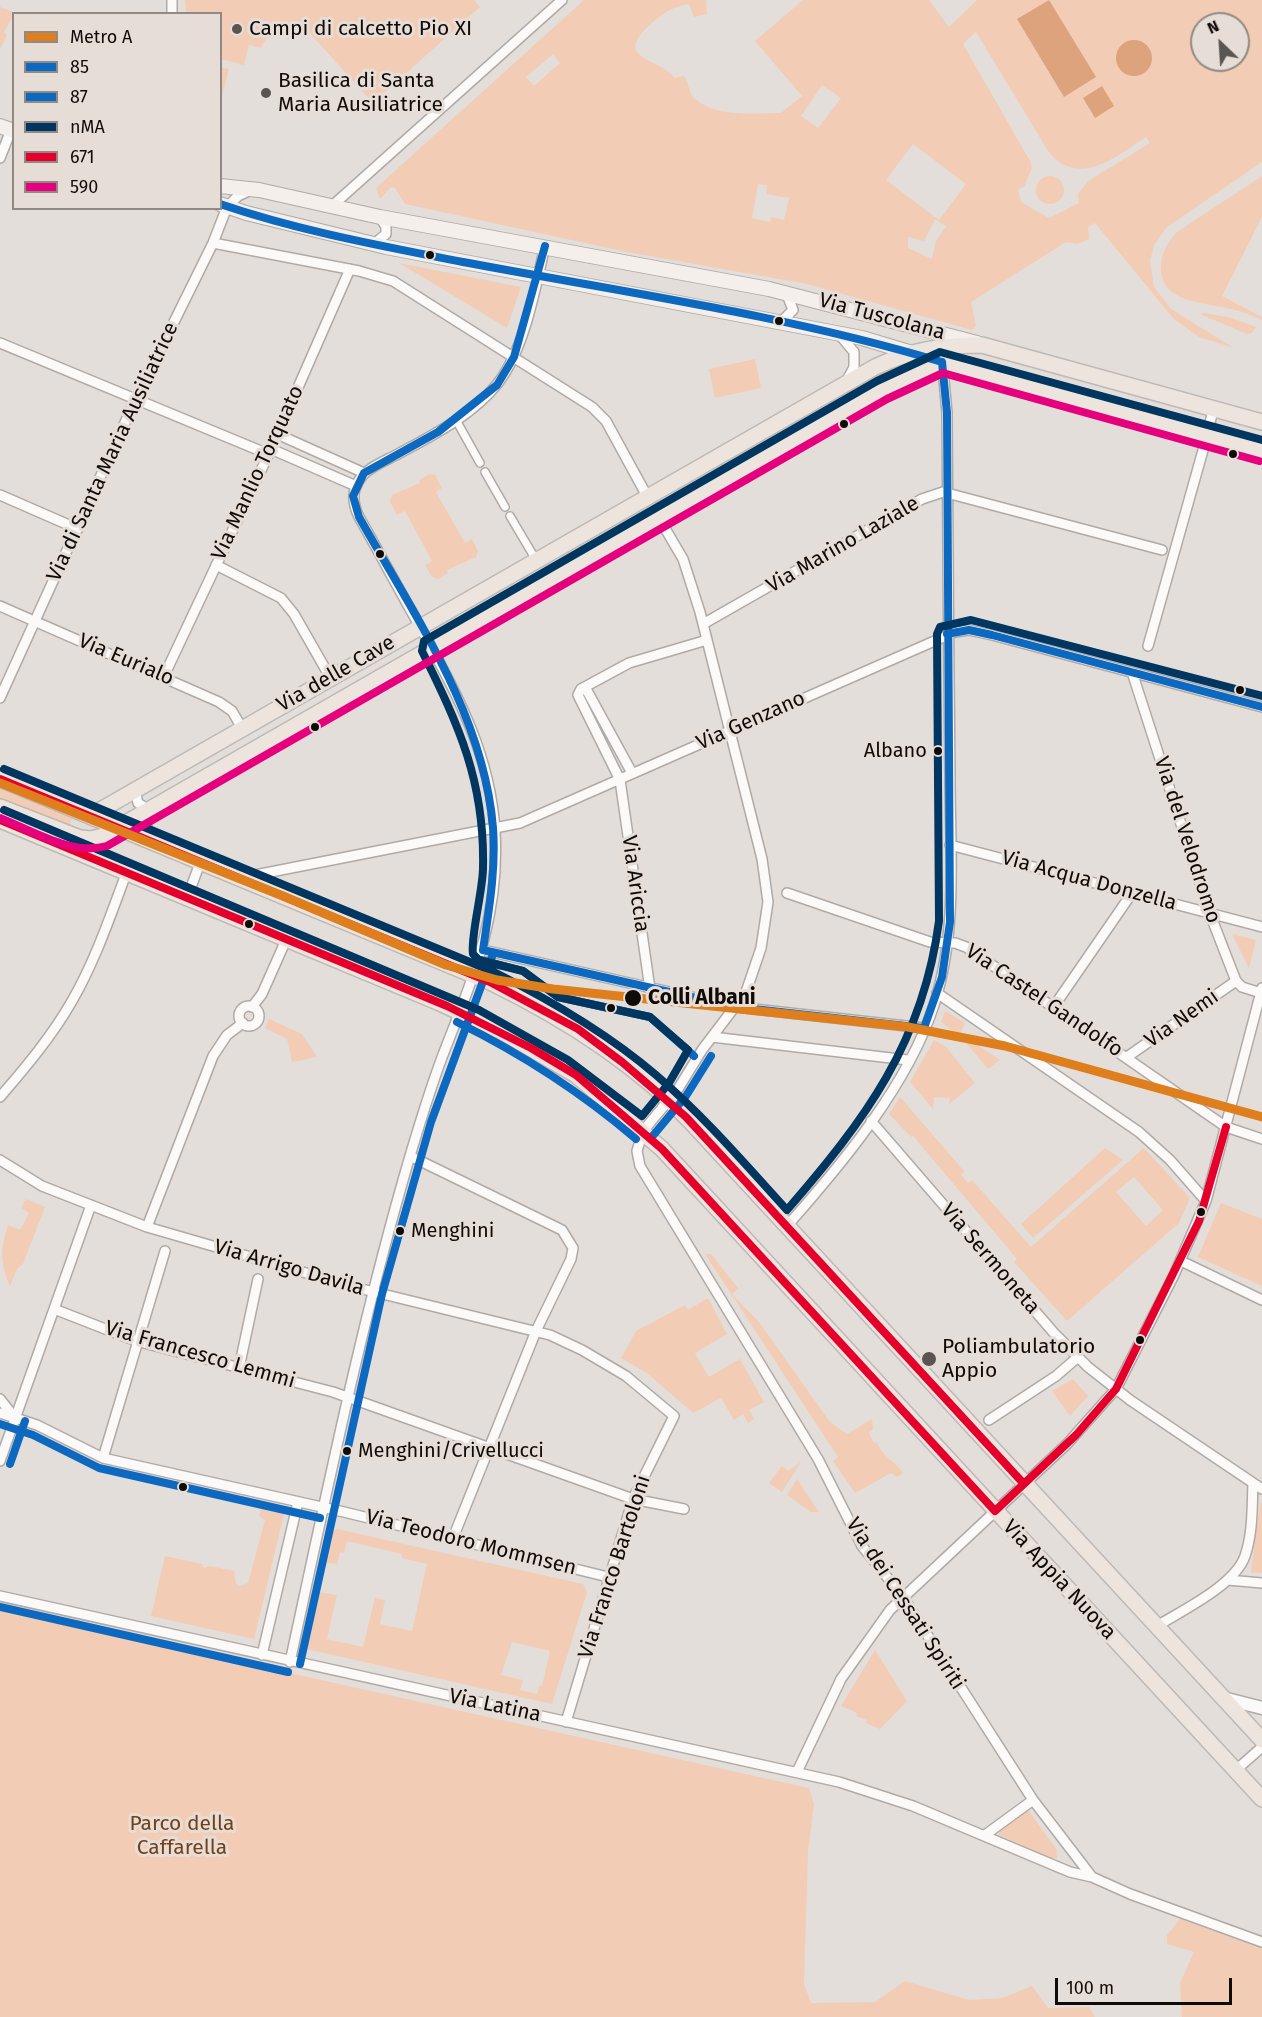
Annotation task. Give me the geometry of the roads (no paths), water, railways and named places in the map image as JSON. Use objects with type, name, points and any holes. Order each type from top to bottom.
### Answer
[{"type":"main road","points":[[222,186],[254,189]]},
{"type":"main road","name":"Via Tuscolana","points":[[254,189],[380,217],[786,292],[1262,422]]},
{"type":"main road","name":"Via Tuscolana","points":[[224,206],[374,244],[837,332],[1262,451]]},
{"type":"main road","name":"Via delle Cave","points":[[90,816],[875,367],[911,352],[940,346],[982,345]]},
{"type":"main road","name":"Via delle Cave","points":[[0,807],[70,834],[91,839],[117,828],[878,392],[942,362]]},
{"type":"main road","points":[[647,496],[659,518]]},
{"type":"main road","name":"Via Appia Nuova","points":[[0,779],[518,995],[578,1029],[669,1101],[1262,1740]]},
{"type":"main road","name":"Via Appia Nuova","points":[[0,820],[460,1013],[562,1067],[596,1091],[643,1131],[1262,1799]]},
{"type":"street","points":[[332,206],[561,0]]},
{"type":"street","points":[[0,158],[8,129]]},
{"type":"street","points":[[224,206],[254,189]]},
{"type":"street","name":"Via di Santa Maria Ausiliatrice","points":[[0,698],[4,678],[34,621],[136,400],[213,243],[224,206]]},
{"type":"street","points":[[374,244],[386,234],[386,227],[380,217]]},
{"type":"street","points":[[213,243],[350,269],[393,282],[598,412],[647,496]]},
{"type":"street","points":[[290,1662],[322,1508],[372,1291],[433,1082],[483,950],[493,889],[495,829],[477,745],[461,701],[355,508],[353,496],[364,473],[456,420],[497,385],[514,357],[545,246]]},
{"type":"street","name":"Via Manlio Torquato","points":[[164,676],[270,451],[350,269]]},
{"type":"street","points":[[782,321],[793,310],[786,292]]},
{"type":"street","points":[[837,332],[854,352],[854,367],[844,385]]},
{"type":"street","points":[[0,343],[136,400],[356,486]]},
{"type":"street","points":[[787,1226],[871,1121],[908,1060],[924,1029],[937,993],[949,943],[947,413],[940,346]]},
{"type":"street","points":[[1148,646],[1211,437],[1210,422],[1214,408]]},
{"type":"street","points":[[456,420],[480,463]]},
{"type":"street","points":[[277,434],[364,473]]},
{"type":"street","points":[[485,472],[505,507]]},
{"type":"street","name":"Via Marino Laziale","points":[[703,624],[922,499],[946,492],[1162,550]]},
{"type":"street","points":[[0,495],[78,529]]},
{"type":"street","points":[[510,516],[536,560]]},
{"type":"street","points":[[643,1131],[669,1101],[712,1037],[736,1007],[751,981],[761,948],[767,916],[768,889],[703,624],[683,559],[659,518]]},
{"type":"street","points":[[216,565],[281,598],[294,614],[330,677]]},
{"type":"street","name":"Via Eurialo","points":[[0,606],[224,704],[232,711],[242,728]]},
{"type":"street","name":"Via Genzano","points":[[239,878],[520,823],[947,634],[960,631],[977,632],[1262,707]]},
{"type":"street","points":[[632,774],[585,687],[634,661],[707,640]]},
{"type":"street","name":"Via del Velodromo","points":[[1132,672],[1210,914],[1236,981]]},
{"type":"street","name":"Via Ariccia","points":[[585,687],[578,692],[579,701],[620,780],[650,989]]},
{"type":"street","points":[[142,786],[137,794],[137,801],[144,807],[153,808],[146,826],[151,843]]},
{"type":"street","name":"Via Acqua Donzella","points":[[950,845],[1262,927]]},
{"type":"street","points":[[187,898],[200,863]]},
{"type":"street","points":[[0,1097],[42,1047],[71,1003],[94,957],[126,874]]},
{"type":"street","name":"Via Castel Gandolfo","points":[[787,893],[930,942],[966,947],[1226,1127],[1262,1139]]},
{"type":"street","points":[[1059,999],[1132,893]]},
{"type":"street","points":[[252,1007],[262,994],[286,940]]},
{"type":"street","points":[[483,950],[736,1007],[924,1029]]},
{"type":"street","points":[[797,1772],[847,1669],[880,1622],[903,1597],[1085,1426],[1116,1389],[1181,1261],[1206,1201],[1261,991],[1245,988],[1236,981]]},
{"type":"street","name":"Via Nemi","points":[[1127,1057],[1236,981]]},
{"type":"street","points":[[937,993],[1138,1132],[1170,1160],[1206,1201]]},
{"type":"street","points":[[245,1007],[252,1007],[258,1012],[257,1021],[251,1025],[243,1023],[240,1012],[245,1007]]},
{"type":"street","points":[[147,1227],[210,1061],[227,1035],[243,1023]]},
{"type":"street","points":[[712,1037],[908,1060]]},
{"type":"street","name":"Via Sermoneta","points":[[871,1121],[1078,1357],[1116,1389],[1262,1489]]},
{"type":"street","name":"Via dei Cessati Spiriti","points":[[643,1131],[637,1151],[642,1169],[818,1459],[857,1538],[903,1597],[1033,1800],[1092,1877],[1130,1894],[1262,1942]]},
{"type":"street","points":[[410,1156],[562,1230],[571,1242],[573,1251],[536,1331],[453,1538]]},
{"type":"street","name":"Via Arrigo Davila","points":[[0,1160],[42,1186],[147,1227],[372,1291],[536,1331],[572,1344],[646,1390],[674,1416]]},
{"type":"street","points":[[0,1461],[91,1205]]},
{"type":"street","points":[[103,1458],[136,1341],[165,1251]]},
{"type":"street","points":[[1181,1261],[1262,1300]]},
{"type":"street","points":[[239,1368],[258,1279]]},
{"type":"street","name":"Via Francesco Lemmi","points":[[54,1308],[136,1341],[347,1397],[490,1446],[633,1499],[684,1509]]},
{"type":"street","points":[[989,1420],[1056,1376],[1078,1357]]},
{"type":"street","points":[[0,1400],[15,1418]]},
{"type":"street","name":"Via Teodoro Mommsen","points":[[0,1413],[37,1425],[103,1458],[453,1538],[608,1577]]},
{"type":"street","name":"Via Franco Bartoloni","points":[[566,1722],[633,1499],[674,1416]]},
{"type":"street","points":[[1157,1626],[1228,1580],[1240,1567],[1246,1553],[1253,1482]]},
{"type":"street","points":[[262,1655],[298,1502]]},
{"type":"street","points":[[1228,1580],[1262,1583]]},
{"type":"street","name":"Via Latina","points":[[0,1596],[290,1662],[797,1772],[906,1803],[985,1834],[1070,1872],[1092,1877]]},
{"type":"street","points":[[1223,1698],[1262,1708]]},
{"type":"street","points":[[1236,1770],[1262,1747]]},
{"type":"street","points":[[985,1834],[1033,1800]]},
{"type":"metro line","name":"A","points":[[0,783],[283,896],[446,965],[497,980],[553,989],[908,1027],[1005,1046],[1262,1117]]},
{"type":"place","name":"Campi di calcetto Pio XI","points":[[237,29]]},
{"type":"place","name":"Basilica di Santa Maria Ausiliatrice","points":[[266,93]]},
{"type":"place","name":"Albano","points":[[938,751]]},
{"type":"place","name":"Colli Albani","points":[[633,998]]},
{"type":"place","name":"Menghini","points":[[400,1231]]},
{"type":"place","name":"Poliambulatorio Appio","points":[[929,1359]]},
{"type":"place","name":"Menghini/Crivellucci","points":[[347,1451]]},
{"type":"park label","name":"Parco della Caffarella","points":[[182,1836]]}]
